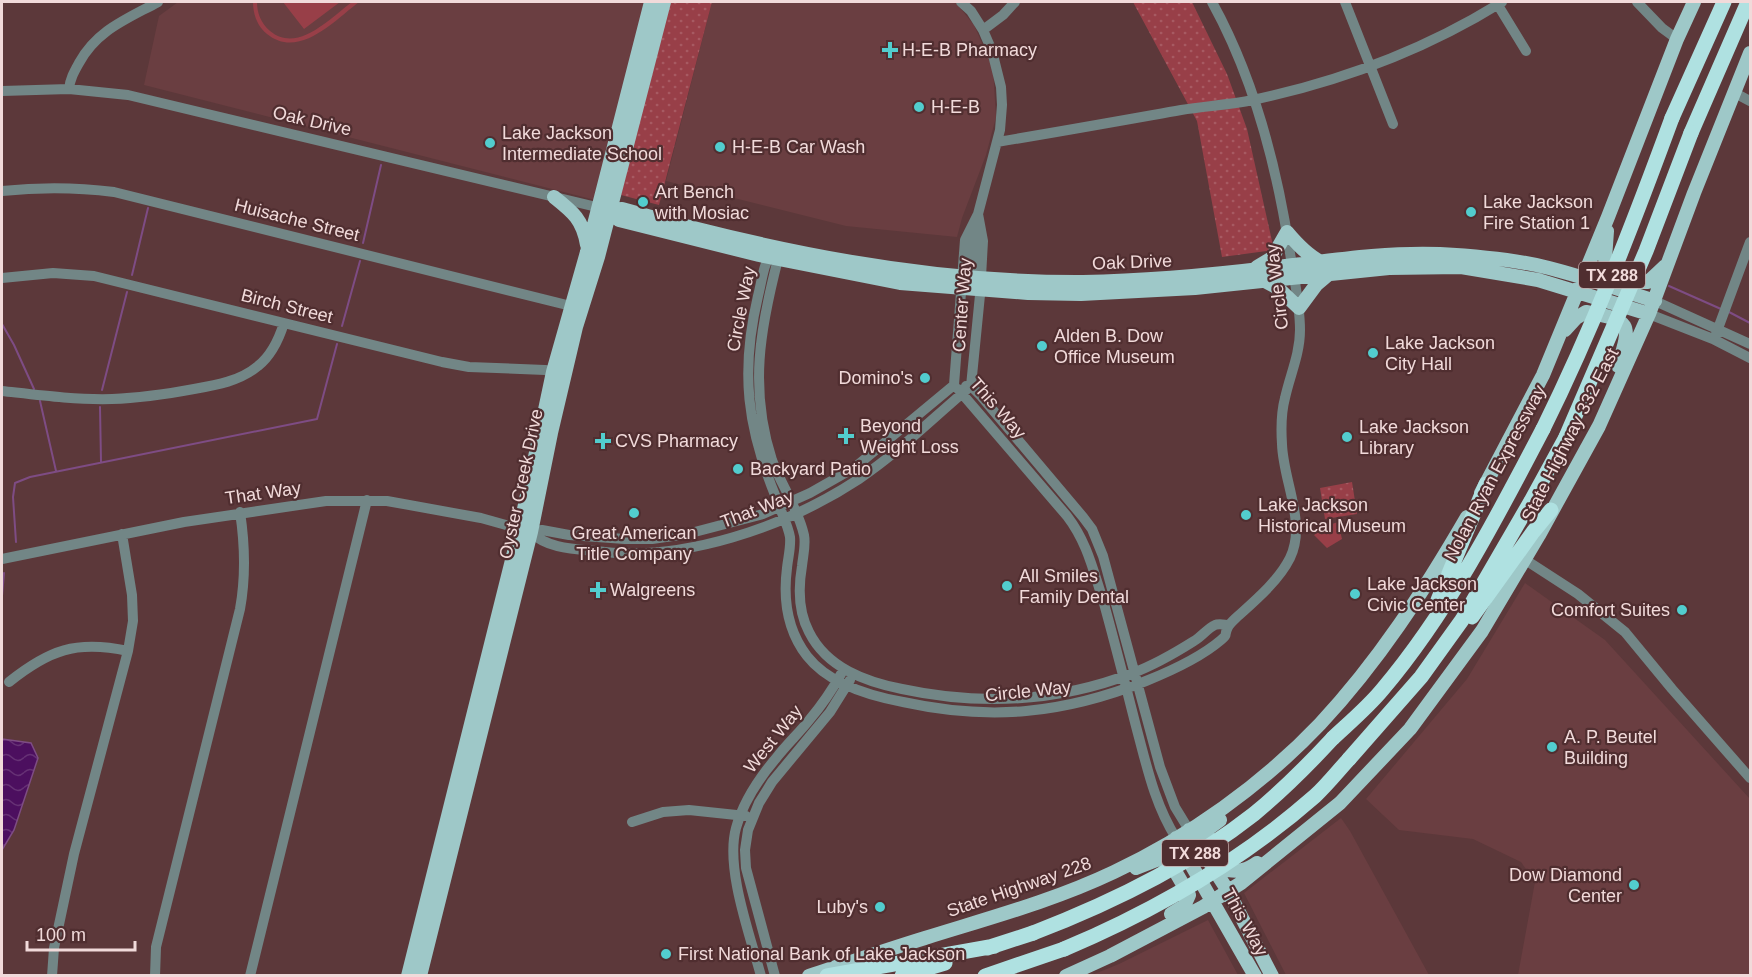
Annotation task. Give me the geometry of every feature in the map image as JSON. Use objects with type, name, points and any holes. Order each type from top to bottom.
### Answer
[{"type":"highway","name":"Nolan Ryan Expressway","points":[[902,975],[1033,933],[1089,911],[1141,886],[1215,841],[1253,814],[1290,783],[1382,691],[1424,634],[1492,524],[1543,429],[1585,341],[1626,243],[1672,118],[1724,2]]},
{"type":"highway","name":"TX 288","points":[[991,974],[1046,956],[1082,941],[1149,909],[1239,856],[1316,795],[1422,677],[1462,620],[1566,436],[1646,251],[1690,133],[1748,2]]},
{"type":"highway","points":[[1424,634],[1486,483]]},
{"type":"highway","points":[[1422,677],[1458,636],[1551,510]]},
{"type":"highway","points":[[827,975],[994,946]]},
{"type":"main road","name":"Oyster Creek Drive","points":[[576,307],[598,257],[605,209],[651,2]]},
{"type":"main road","name":"Oyster Creek Drive","points":[[420,975],[525,530],[587,252],[605,209],[664,2]]},
{"type":"main road","points":[[1557,339],[1584,278],[1677,39],[1694,2]]},
{"type":"main road","name":"State Highway 332 East","points":[[1277,856],[1340,803],[1410,729],[1482,631],[1539,536],[1551,510],[1599,426],[1652,308],[1733,92],[1750,53]]},
{"type":"main road","points":[[554,197],[572,211],[582,226],[587,252]]},
{"type":"main road","name":"Oak Drive","points":[[605,209],[622,209],[774,254],[900,283],[1137,281],[1251,270],[1293,271],[1389,262],[1450,261],[1584,278],[1652,308]]},
{"type":"main road","points":[[1608,217],[1605,259],[1611,274],[1630,281],[1648,282],[1669,260]]},
{"type":"main road","points":[[1251,270],[1272,258],[1287,232],[1298,246],[1325,268],[1299,308],[1278,288],[1265,281]]},
{"type":"main road","name":"Oak Drive","points":[[1520,270],[1578,291],[1652,308]]},
{"type":"main road","name":"Oak Drive","points":[[972,282],[1028,293],[1081,294],[1195,288],[1265,281],[1293,271]]},
{"type":"main road","points":[[1557,339],[1576,318],[1586,312],[1604,315],[1621,322],[1625,326],[1627,336],[1616,369],[1618,382]]},
{"type":"main road","name":"State Highway 228","points":[[808,975],[1054,898],[1115,872],[1176,838],[1246,790],[1319,725],[1376,657],[1431,579],[1544,375],[1557,339]]},
{"type":"main road","name":"Oyster Creek Drive","points":[[408,975],[525,530]]},
{"type":"main road","points":[[1246,790],[1240,806],[1205,831],[1228,870],[1237,872],[1248,869],[1267,856],[1277,856]]},
{"type":"main road","name":"This Way","points":[[1189,830],[1227,891],[1272,975]]},
{"type":"main road","name":"This Way","points":[[1176,838],[1255,975]]},
{"type":"main road","points":[[1066,975],[1144,938],[1213,900],[1277,856]]},
{"type":"main road","points":[[1115,872],[1123,873],[1159,859],[1171,864],[1189,895],[1184,906],[1148,927],[1144,938]]},
{"type":"street","points":[[69,89],[70,78],[83,55],[100,35],[117,23],[158,2]]},
{"type":"street","name":"Center Way","points":[[961,2],[971,11],[983,30],[992,51],[1001,87],[1000,130],[978,214],[966,240],[972,282],[972,386]]},
{"type":"street","points":[[983,30],[1003,15],[1015,2]]},
{"type":"street","name":"Circle Way","points":[[774,254],[750,339],[747,377],[754,434],[790,541],[784,590],[789,623],[805,654],[813,663],[843,683],[872,696],[937,710],[992,713],[1061,706],[1138,684],[1177,667],[1224,637],[1229,625],[1267,588],[1285,566],[1295,542],[1295,514],[1285,477],[1281,436],[1285,398],[1298,348],[1299,308],[1274,170],[1236,50],[1212,2]]},
{"type":"street","points":[[1345,2],[1393,124]]},
{"type":"street","points":[[997,142],[1253,100],[1305,87],[1372,67],[1430,43],[1499,2],[1526,51]]},
{"type":"street","points":[[1637,2],[1662,28],[1677,39]]},
{"type":"street","name":"Oak Drive","points":[[2,91],[69,89],[128,95],[605,209]]},
{"type":"street","points":[[1733,92],[1750,101]]},
{"type":"street","name":"Huisache Street","points":[[2,191],[37,187],[73,187],[114,192],[576,307]]},
{"type":"street","name":"Center Way","points":[[954,385],[972,282],[983,241],[978,214]]},
{"type":"street","points":[[1716,334],[1750,242]]},
{"type":"street","name":"Circle Way","points":[[774,254],[760,341],[758,377],[761,412],[767,441],[780,480],[805,539],[799,591],[801,613],[815,644],[830,660],[873,683],[932,696],[993,700],[1060,693],[1123,676],[1185,647],[1216,624],[1229,625]]},
{"type":"street","name":"Birch Street","points":[[2,278],[53,273],[94,276],[469,367],[559,373]]},
{"type":"street","points":[[1652,308],[1716,334],[1750,344]]},
{"type":"street","points":[[2,391],[70,398],[111,399],[164,395],[220,384],[237,379],[260,365],[278,341],[284,323]]},
{"type":"street","points":[[1716,334],[1750,358]]},
{"type":"street","name":"That Way","points":[[525,530],[539,540],[568,548],[610,554],[637,554],[688,548],[744,534],[784,518],[793,508],[854,468],[954,385]]},
{"type":"street","name":"This Way","points":[[954,385],[972,386],[1090,526],[1104,556],[1163,776],[1175,807],[1189,830]]},
{"type":"street","name":"This Way","points":[[954,385],[1080,533],[1093,565],[1154,792],[1176,838]]},
{"type":"street","points":[[962,394],[972,386]]},
{"type":"street","name":"That Way","points":[[2,559],[240,512],[318,501],[367,500],[427,507],[525,530],[542,530],[569,535],[652,539],[687,534],[780,507],[793,508],[836,493],[894,452],[962,394]]},
{"type":"street","points":[[250,975],[367,500]]},
{"type":"street","points":[[155,975],[156,947],[240,609],[245,572],[245,546],[240,512]]},
{"type":"street","points":[[52,975],[54,948],[74,854],[128,651],[133,621],[132,595],[122,534]]},
{"type":"street","points":[[605,538],[610,554]]},
{"type":"street","points":[[1524,559],[1578,594],[1625,632],[1750,778]]},
{"type":"street","points":[[9,682],[28,667],[53,653],[70,648],[108,647],[128,651]]},
{"type":"street","name":"West Way","points":[[761,975],[734,867],[735,830],[740,815],[767,779],[830,712],[849,671]]},
{"type":"street","name":"West Way","points":[[767,779],[752,817],[746,842],[746,868],[775,975]]},
{"type":"street","points":[[632,822],[676,810],[702,810],[752,817]]},
{"type":"street","points":[[734,867],[746,868]]},
{"type":"street","points":[[751,937],[763,934]]},
{"type":"shaded area","name":"Lake Jackson Intermediate School","points":[[178,2],[645,2],[595,200],[144,85],[159,16]]},
{"type":"shaded area","points":[[253,2],[257,2],[260,18],[270,31],[281,37],[292,38],[313,31],[352,2],[359,2],[328,27],[304,40],[292,42],[279,41],[264,31],[256,20]]},
{"type":"shaded area","points":[[283,2],[340,2],[304,29]]},
{"type":"shaded area","points":[[669,2],[712,2],[659,205],[621,195]]},
{"type":"shaded area","points":[[712,2],[955,2],[974,25],[993,68],[996,117],[986,155],[957,237],[846,226],[666,181]]},
{"type":"shaded area","points":[[1133,2],[1192,2],[1227,74],[1247,129],[1274,250],[1222,257],[1197,121]]},
{"type":"shaded area","points":[[1352,482],[1357,514],[1325,519],[1320,488]]},
{"type":"shaded area","points":[[1338,522],[1342,539],[1327,548],[1314,535],[1326,526]]},
{"type":"shaded area","points":[[1525,583],[1605,640],[1750,799],[1750,975],[1518,975],[1535,882],[1521,862],[1473,839],[1399,830],[1366,799],[1467,679]]},
{"type":"shaded area","points":[[1341,818],[1429,975],[1286,975],[1244,893]]},
{"type":"shaded area","points":[[1208,920],[1238,975],[1092,975],[1119,964]]},
{"type":"water","points":[[2,739],[31,743],[38,758],[14,830],[2,850]]},
{"type":"waterway","points":[[363,243],[381,165]]},
{"type":"waterway","points":[[132,275],[148,208]]},
{"type":"waterway","points":[[342,326],[360,261]]},
{"type":"waterway","points":[[1669,286],[1721,309]]},
{"type":"waterway","points":[[102,390],[127,292]]},
{"type":"waterway","points":[[1729,312],[1750,323]]},
{"type":"waterway","points":[[2,324],[34,389]]},
{"type":"waterway","points":[[16,542],[13,497],[15,483],[30,477],[317,419],[337,344]]},
{"type":"waterway","points":[[40,401],[56,471]]},
{"type":"waterway","points":[[100,407],[101,462]]},
{"type":"waterway","points":[[2,596],[4,573]]},
{"type":"place","name":"H-E-B Pharmacy","points":[[890,50]]},
{"type":"place","name":"H-E-B","points":[[919,107]]},
{"type":"place","name":"Lake Jackson Intermediate School","points":[[490,143]]},
{"type":"place","name":"H-E-B Car Wash","points":[[720,147]]},
{"type":"place","name":"Art Bench with Mosiac","points":[[643,202]]},
{"type":"place","name":"Lake Jackson Fire Station 1","points":[[1471,212]]},
{"type":"place","name":"Alden B. Dow Office Museum","points":[[1042,346]]},
{"type":"place","name":"Lake Jackson City Hall","points":[[1373,353]]},
{"type":"place","name":"Domino's","points":[[925,378]]},
{"type":"place","name":"Beyond Weight Loss","points":[[846,436]]},
{"type":"place","name":"Lake Jackson Library","points":[[1347,437]]},
{"type":"place","name":"CVS Pharmacy","points":[[603,441]]},
{"type":"place","name":"Backyard Patio","points":[[738,469]]},
{"type":"place","name":"Great American Title Company","points":[[634,513]]},
{"type":"place","name":"Lake Jackson Historical Museum","points":[[1246,515]]},
{"type":"place","name":"All Smiles Family Dental","points":[[1007,586]]},
{"type":"place","name":"Walgreens","points":[[598,590]]},
{"type":"place","name":"Lake Jackson Civic Center","points":[[1355,594]]},
{"type":"place","name":"Comfort Suites","points":[[1682,610]]},
{"type":"place","name":"A. P. Beutel Building","points":[[1552,747]]},
{"type":"place","name":"Dow Diamond Center","points":[[1634,885]]},
{"type":"place","name":"Luby's","points":[[880,907]]},
{"type":"place","name":"First National Bank of Lake Jackson","points":[[666,954]]}]
